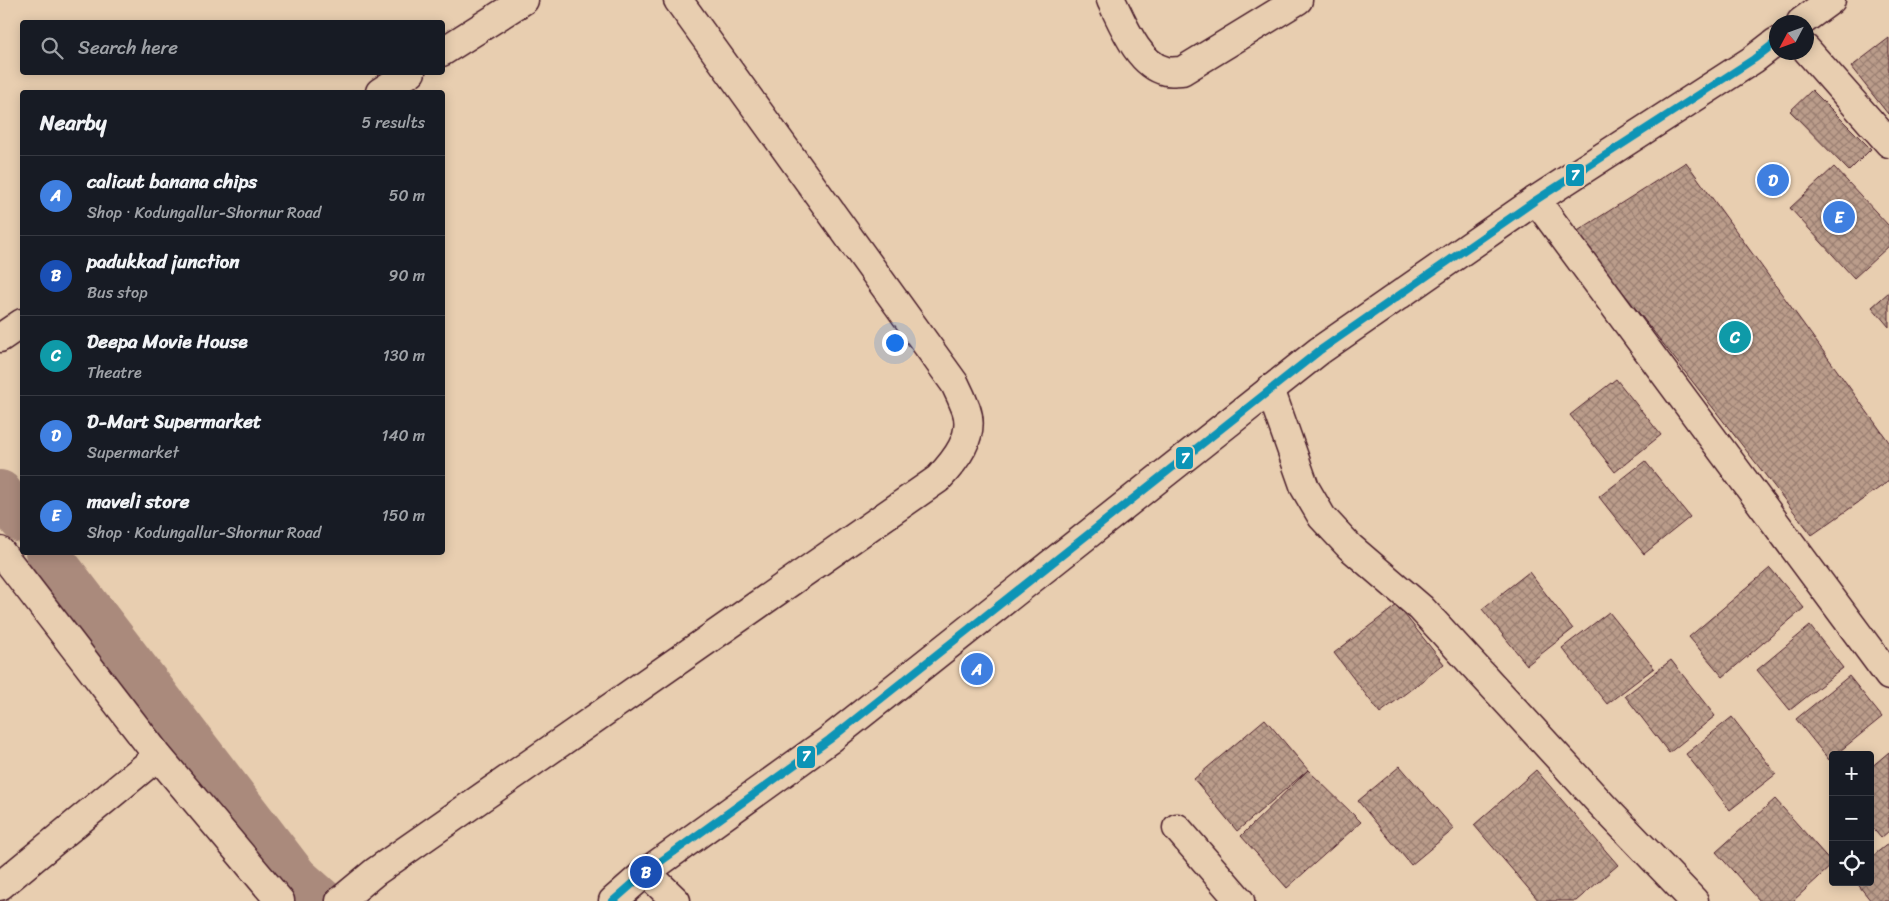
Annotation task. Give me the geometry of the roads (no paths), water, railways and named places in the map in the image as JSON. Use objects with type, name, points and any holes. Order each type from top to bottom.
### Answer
[{"type":"street","points":[[445,50],[524,0]]},
{"type":"street","points":[[340,901],[375,872],[938,479],[955,460],[968,433],[967,411],[955,384],[678,0]]},
{"type":"street","points":[[1111,0],[1133,45],[1151,63],[1166,71],[1182,71],[1298,0]]},
{"type":"street","points":[[1811,15],[1831,0]]},
{"type":"street","points":[[613,901],[646,872],[829,740],[1319,350],[1345,334],[1536,200],[1769,47]]},
{"type":"street","points":[[1814,58],[1889,143]]},
{"type":"street","points":[[383,90],[406,75]]},
{"type":"street","points":[[1536,200],[1889,676]]},
{"type":"street","points":[[1270,389],[1305,488],[1322,517],[1350,547],[1421,608],[1603,806],[1694,901]]},
{"type":"street","points":[[0,551],[158,756],[280,901]]},
{"type":"street","points":[[0,886],[158,756]]},
{"type":"street","points":[[1177,828],[1240,901]]},
{"type":"street","points":[[646,872],[676,901]]},
{"type":"waterway","points":[[0,492],[20,518]]},
{"type":"waterway","points":[[49,555],[296,877],[323,901]]},
{"type":"place","name":"D-Mart Supermarket","points":[[1773,180]]},
{"type":"place","name":"maveli store","points":[[1839,217]]},
{"type":"place","name":"Deepa Movie House","points":[[1735,337]]},
{"type":"place","name":"calicut banana chips","points":[[977,669]]},
{"type":"place","name":"padukkad junction","points":[[646,872]]}]
